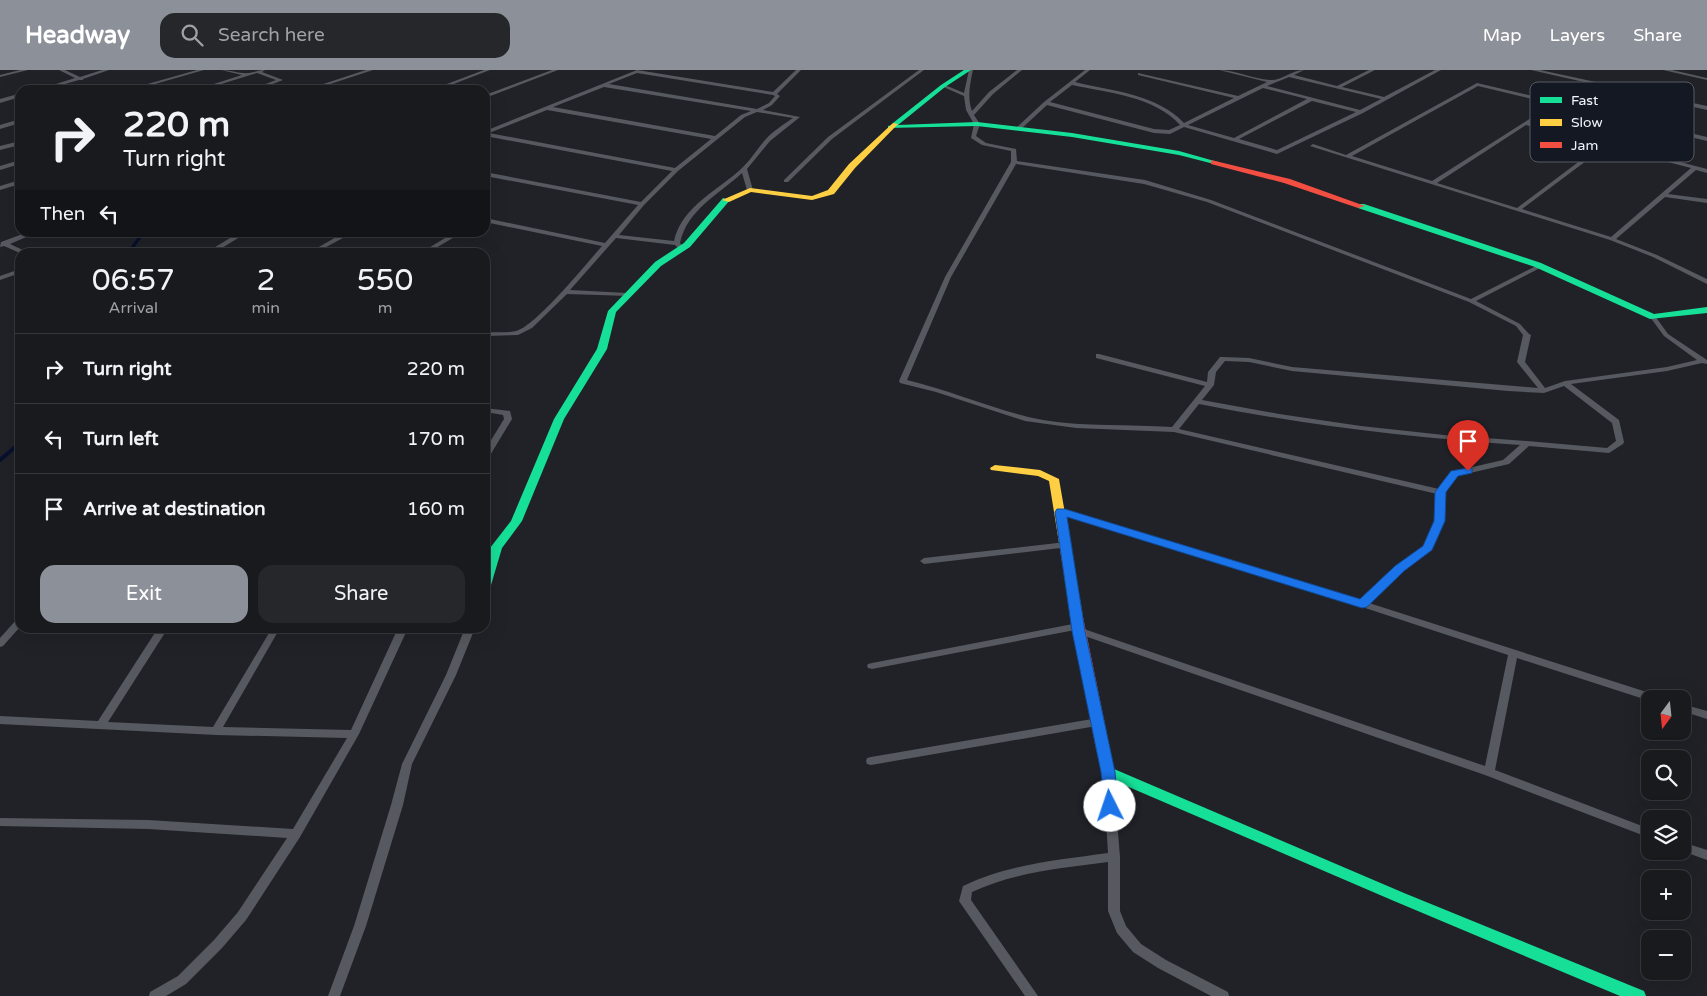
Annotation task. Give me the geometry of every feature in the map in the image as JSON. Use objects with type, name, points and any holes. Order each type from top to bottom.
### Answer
[{"type":"street","points":[[0,76],[26,70]]},
{"type":"street","points":[[61,70],[81,79]]},
{"type":"street","points":[[58,85],[107,70]]},
{"type":"street","points":[[146,85],[202,70]]},
{"type":"street","points":[[223,70],[248,75]]},
{"type":"street","points":[[323,85],[371,70]]},
{"type":"street","points":[[447,85],[488,70]]},
{"type":"street","points":[[490,95],[556,70]]},
{"type":"street","points":[[774,94],[799,70]]},
{"type":"street","points":[[786,181],[830,138],[922,70]]},
{"type":"street","points":[[490,568],[496,548],[516,521],[559,419],[602,348],[612,311],[627,295],[724,202],[737,194],[750,190],[801,198],[823,196],[831,192],[852,166],[890,127],[943,86],[970,70]]},
{"type":"street","points":[[970,70],[965,95],[966,108],[974,120]]},
{"type":"street","points":[[1020,70],[991,93],[974,120],[973,137],[984,144],[1014,150],[1014,162],[948,277],[903,381],[935,388],[1041,422],[1084,428],[1153,428],[1174,430],[1440,492]]},
{"type":"street","points":[[1018,129],[1046,103],[1088,70]]},
{"type":"street","points":[[1221,70],[1273,82]]},
{"type":"street","points":[[1046,103],[1154,132],[1170,132],[1262,86],[1302,70]]},
{"type":"street","points":[[1338,87],[1374,70]]},
{"type":"street","points":[[1072,83],[1162,107],[1179,119],[1183,125],[1272,152],[1282,152],[1439,70]]},
{"type":"street","points":[[1533,70],[1588,82]]},
{"type":"street","points":[[1665,70],[1707,80]]},
{"type":"street","points":[[214,85],[260,71],[281,80],[266,85]]},
{"type":"street","points":[[490,132],[639,71],[778,96],[765,109],[753,110],[676,170],[642,204],[565,292],[530,327],[518,333],[490,334]]},
{"type":"street","points":[[1140,74],[1239,98]]},
{"type":"street","points":[[1288,75],[1385,99]]},
{"type":"street","points":[[1348,156],[1476,84],[1530,97]]},
{"type":"street","points":[[604,85],[797,117],[772,136],[744,169],[712,193],[677,234],[680,246]]},
{"type":"street","points":[[943,86],[965,95]]},
{"type":"street","points":[[1262,86],[1361,112]]},
{"type":"street","points":[[0,101],[15,96]]},
{"type":"street","points":[[1234,140],[1312,100]]},
{"type":"street","points":[[1694,105],[1707,108]]},
{"type":"street","points":[[547,108],[715,138]]},
{"type":"street","points":[[1433,183],[1530,119]]},
{"type":"street","points":[[890,127],[960,127],[974,120],[1018,129],[1149,147],[1287,182],[1540,266],[1653,317],[1666,335],[1705,362]]},
{"type":"street","points":[[0,127],[15,123]]},
{"type":"street","points":[[1524,123],[1530,125]]},
{"type":"street","points":[[490,135],[676,170]]},
{"type":"street","points":[[1694,136],[1707,139]]},
{"type":"street","points":[[0,148],[15,144]]},
{"type":"street","points":[[1313,146],[1612,239],[1655,256],[1707,282]]},
{"type":"street","points":[[1014,162],[1145,182],[1209,201],[1471,301],[1518,325],[1527,336],[1522,362],[1544,391]]},
{"type":"street","points":[[1519,209],[1581,162]]},
{"type":"street","points":[[1672,162],[1707,171]]},
{"type":"street","points":[[0,168],[15,164]]},
{"type":"street","points":[[1612,239],[1695,168]]},
{"type":"street","points":[[744,169],[750,190]]},
{"type":"street","points":[[490,175],[642,204]]},
{"type":"street","points":[[0,188],[15,184]]},
{"type":"street","points":[[1664,195],[1707,202]]},
{"type":"street","points":[[490,221],[607,245]]},
{"type":"street","points":[[615,236],[680,246]]},
{"type":"street","points":[[2,244],[21,237]]},
{"type":"street","points":[[216,248],[235,237]]},
{"type":"street","points":[[321,248],[342,237]]},
{"type":"street","points":[[433,248],[452,237]]},
{"type":"street","points":[[2,244],[15,249]]},
{"type":"street","points":[[1471,301],[1540,266]]},
{"type":"street","points":[[0,278],[15,272]]},
{"type":"street","points":[[565,292],[627,295]]},
{"type":"street","points":[[1653,317],[1707,310]]},
{"type":"street","points":[[1099,356],[1210,385]]},
{"type":"street","points":[[1174,430],[1210,385],[1212,372],[1223,359],[1248,360],[1292,369],[1544,391],[1565,383],[1705,362]]},
{"type":"street","points":[[1197,401],[1272,415],[1441,439],[1527,443],[1609,451],[1620,442],[1616,422],[1565,383]]},
{"type":"street","points":[[490,411],[506,413],[508,419],[490,449]]},
{"type":"street","points":[[1362,604],[1400,569],[1428,548],[1440,521],[1440,492],[1454,474],[1506,462],[1527,443]]},
{"type":"street","points":[[995,468],[1040,473],[1054,479],[1061,512],[1078,629],[1108,772],[1114,856],[1114,911],[1121,929],[1137,948],[1162,964],[1223,996]]},
{"type":"street","points":[[1061,512],[1362,604],[1641,695]]},
{"type":"street","points":[[924,561],[1066,545]]},
{"type":"street","points":[[0,644],[15,627]]},
{"type":"street","points":[[872,666],[1078,629],[1489,772],[1641,831]]},
{"type":"street","points":[[100,726],[160,633]]},
{"type":"street","points":[[216,732],[273,633]]},
{"type":"street","points":[[155,996],[182,980],[218,944],[242,916],[296,834],[354,734],[401,633]]},
{"type":"street","points":[[334,996],[360,926],[397,805],[407,764],[451,674],[468,633]]},
{"type":"street","points":[[1489,772],[1513,654]]},
{"type":"street","points":[[1691,710],[1707,715]]},
{"type":"street","points":[[0,720],[216,732],[354,734]]},
{"type":"street","points":[[871,761],[1098,722]]},
{"type":"street","points":[[1108,772],[1399,897],[1638,996]]},
{"type":"street","points":[[0,822],[92,822],[230,828],[296,834]]},
{"type":"street","points":[[1691,849],[1707,855]]},
{"type":"street","points":[[1032,996],[965,901],[967,888],[978,883],[1021,872],[1114,856]]},
{"type":"waterway","points":[[132,248],[140,237]]},
{"type":"waterway","points":[[0,460],[15,447]]},
{"type":"traffic: fast","points":[[895,124],[943,86],[968,70]]},
{"type":"traffic: fast","points":[[890,127],[977,124],[1072,135],[1179,153],[1214,162]]},
{"type":"traffic: fast","points":[[490,568],[496,548],[516,521],[559,419],[602,349],[612,311],[658,264],[687,245],[726,200]]},
{"type":"traffic: fast","points":[[1361,206],[1538,265],[1653,317],[1707,310]]},
{"type":"traffic: fast","points":[[1102,744],[1108,772],[1399,897],[1638,996]]},
{"type":"traffic: slow","points":[[726,200],[750,190],[812,198],[831,192],[852,166],[895,124]]},
{"type":"traffic: slow","points":[[995,468],[1040,473],[1054,479],[1077,617]]},
{"type":"traffic: jam","points":[[1214,162],[1287,181],[1361,206]]},
{"type":"traffic: jam","points":[[1077,617],[1102,744]]},
{"type":"route","points":[[1110,806],[1108,772],[1079,631],[1061,512],[1362,604],[1400,569],[1428,548],[1440,521],[1440,492],[1454,474],[1468,471]]}]
